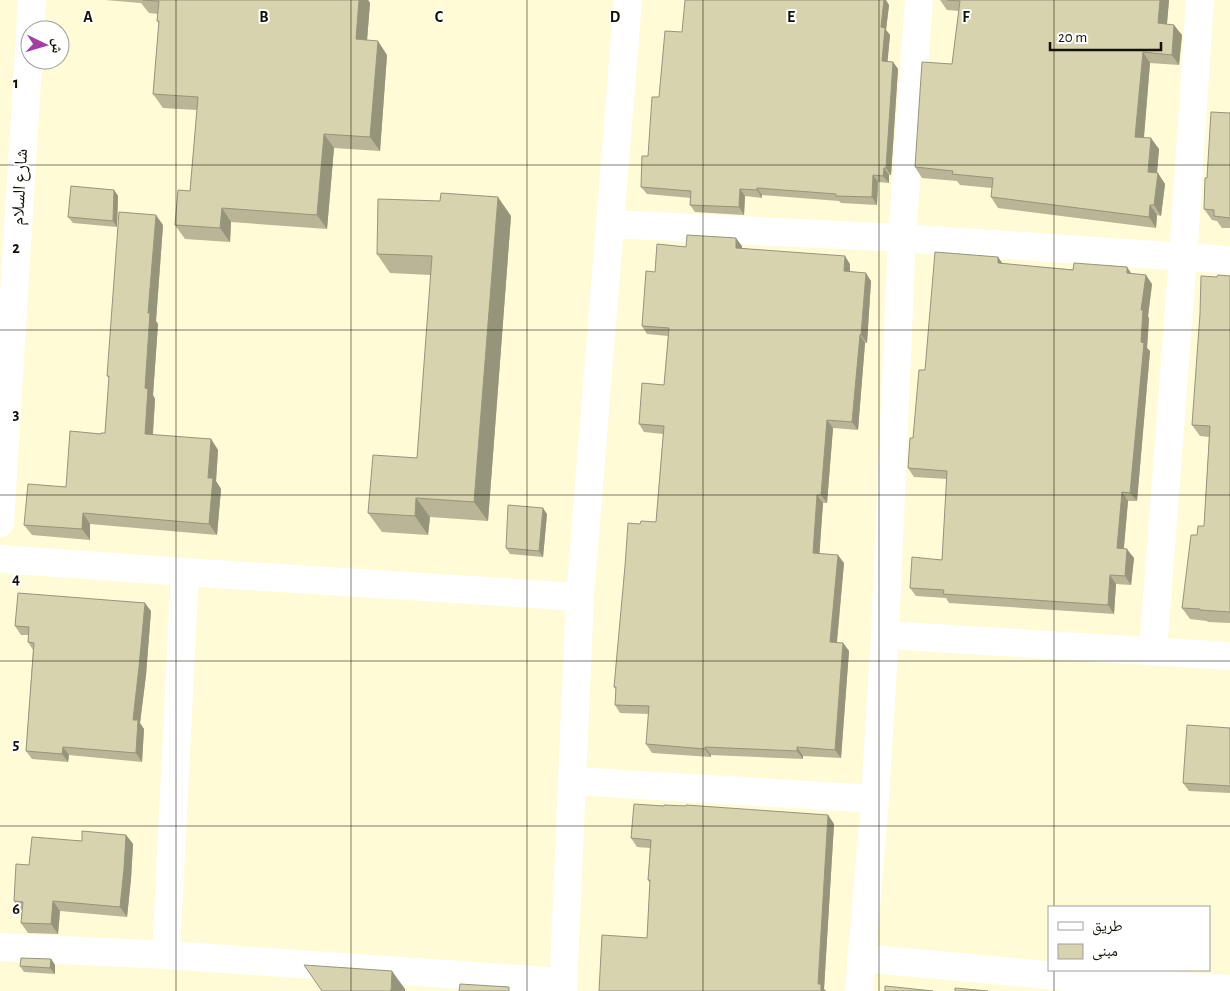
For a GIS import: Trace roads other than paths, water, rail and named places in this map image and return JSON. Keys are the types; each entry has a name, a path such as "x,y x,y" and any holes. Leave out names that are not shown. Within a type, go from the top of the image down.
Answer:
{"street":[{"name":"شارع السلام","path":"0,523 32,0"},
{"path":"0,947 166,955 564,986 580,596 628,0"},
{"path":"859,991 885,635 902,238 919,0"},
{"path":"1153,652 1183,257 1200,0"},
{"path":"611,224 902,238 1230,260"},
{"path":"0,559 580,596"},
{"path":"166,955 185,572"},
{"path":"885,635 1230,656"},
{"path":"573,781 874,799"},
{"path":"861,958 1144,988 1230,989"}]}
